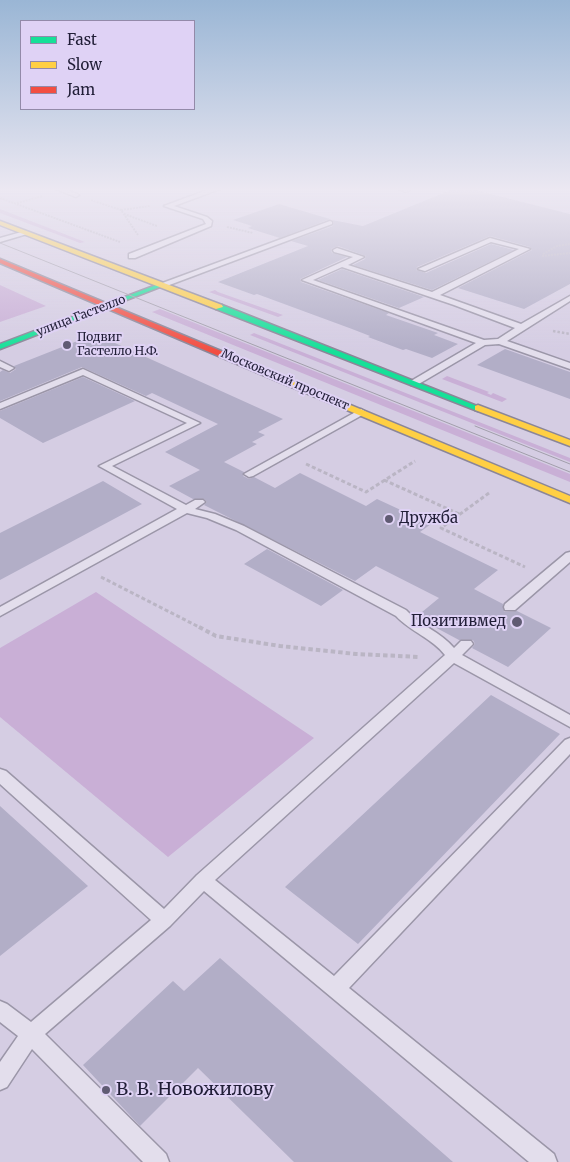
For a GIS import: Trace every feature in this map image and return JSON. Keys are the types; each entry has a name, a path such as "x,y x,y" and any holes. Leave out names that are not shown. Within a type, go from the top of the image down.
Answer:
{"main road":[{"path":"51,243 570,443"},
{"name":"Московский проспект","path":"0,261 570,500"},
{"name":"улица Гастелло","path":"0,346 161,285"}],"lane":[{"path":"132,256 166,243"},
{"path":"161,285 273,243"},
{"path":"422,269 482,243"},
{"path":"433,294 526,249 503,243"},
{"path":"337,250 360,257 306,280 483,343"},
{"path":"342,265 433,294 520,327"},
{"path":"500,341 570,298"},
{"path":"414,382 483,343 500,341 570,366"},
{"path":"0,406 83,372 195,423 104,466 187,510 211,516 240,528 400,613 411,624 441,641 453,656 570,722"},
{"path":"35,381 46,387"},
{"path":"249,474 361,412"},
{"path":"0,612 199,502"},
{"path":"510,607 570,556"},
{"path":"0,1080 31,1034 164,920 203,880 466,644"},
{"path":"335,989 570,744"},
{"path":"0,775 164,920"},
{"path":"203,880 546,1162"},
{"path":"0,1010 31,1034 158,1162"}],"path":[{"path":"284,454 366,492 415,461"},
{"path":"384,480 460,515"},
{"path":"489,493 442,528 546,577"},
{"path":"81,566 216,636 280,646 356,654 430,658 453,656"}],"shaded area":[{"path":"0,285 46,306 0,322"},
{"path":"215,290 283,315 278,317 209,292"},
{"path":"160,309 570,474 570,482 152,312"},
{"path":"254,333 570,458 570,462 250,335"},
{"path":"447,376 489,392 487,393 491,395 493,393 507,399 502,402 442,379"},
{"path":"96,592 314,738 168,857 0,717 0,648"}],"building":[{"path":"299,243 473,243 417,267 416,270 426,273 491,244 514,250 432,290 353,265 365,259 366,256 338,246 331,249 332,253 347,257 300,279 301,282 389,313 386,315 438,333 434,335 458,344 432,358 406,349 403,350 257,294 254,295 218,282 308,246"},
{"path":"516,243 570,243 570,284 524,309 458,288 532,250 530,247"},
{"path":"342,269 424,297 399,308 318,280"},
{"path":"95,334 283,419 258,432 265,435 252,442 257,444 224,462 244,472 243,476 249,479 254,477 275,488 300,473 366,506 377,499 431,524 420,532 498,570 474,589 503,604 504,612 517,611 551,628 508,667 472,648 475,644 473,640 459,640 416,617 439,598 376,566 355,581 204,505 207,502 204,499 193,499 169,486 200,470 165,452 218,424 152,393 146,396 82,367 0,401 0,372 3,370 10,373 16,369 14,366"},
{"path":"505,349 570,372 570,399 477,365"},
{"path":"83,377 135,401 43,443 0,418 0,411"},
{"path":"103,481 142,504 0,580 0,533"},
{"path":"267,549 343,590 321,606 244,564"},
{"path":"491,695 560,734 358,944 285,887"},
{"path":"0,806 88,886 0,956"},
{"path":"220,958 453,1162 294,1162 198,1068 140,1126 83,1065 173,981 184,991"}],"tram line":[{"path":"1,243 570,472"},
{"path":"475,426 570,464"}],"traffic: fast":[{"path":"0,347 161,285"},
{"path":"219,307 478,408"}],"traffic: slow":[{"path":"53,243 219,307"},
{"path":"278,378 570,500"},
{"path":"478,408 570,443"}],"traffic: jam":[{"path":"0,261 278,378"}],"place":[{"name":"Подвиг Гастелло Н.Ф.","path":"67,345"},
{"name":"Дружба","path":"389,519"},
{"name":"Позитивмед","path":"517,622"},
{"name":"В. В. Новожилову","path":"106,1090"}]}
